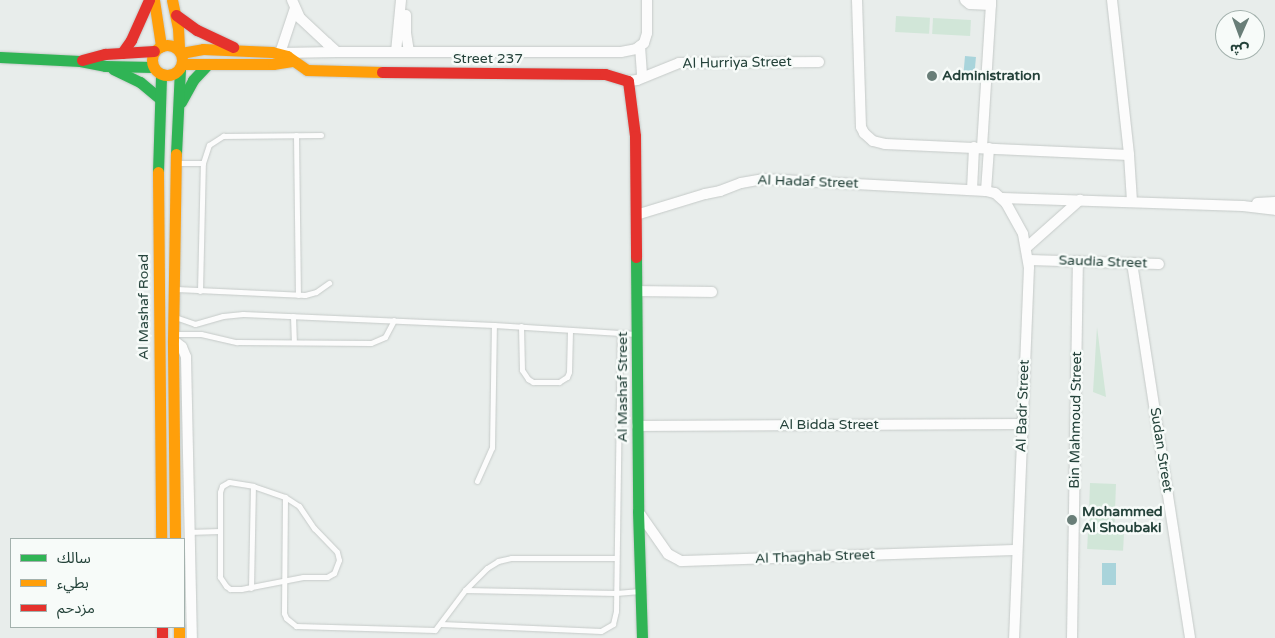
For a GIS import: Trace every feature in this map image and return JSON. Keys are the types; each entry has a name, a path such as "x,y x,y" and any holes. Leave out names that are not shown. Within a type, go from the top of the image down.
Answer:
{"street":[{"path":"122,53 131,40 149,0"},
{"path":"154,0 157,49 152,59 157,70"},
{"path":"172,0 176,14 180,59 176,163 174,337 175,538"},
{"path":"396,52 401,0"},
{"path":"407,0 406,33 409,51"},
{"path":"0,57 80,61 105,66 157,70 171,74 180,59 203,50 280,53 409,51 621,52 636,49 644,43 647,33 647,0"},
{"path":"857,0 861,121 864,133 879,143 1129,155"},
{"path":"965,0 970,4 991,2 982,147 986,192 1002,198 1243,206 1275,210"},
{"path":"1112,0 1129,155 1132,202"},
{"path":"294,4 309,27 337,52"},
{"path":"280,53 294,4"},
{"path":"176,14 208,36 244,51"},
{"path":"80,61 105,54 172,46 180,59 208,64 279,64 292,61"},
{"path":"640,46 642,77"},
{"name":"Street 237","path":"280,53 307,70 317,71 605,74 628,81"},
{"name":"Al Hurriya Street","path":"628,81 679,63 818,62"},
{"path":"178,108 187,89 208,64"},
{"path":"105,66 140,82 159,98"},
{"name":"Al Mashaf Road","path":"157,70 159,98 161,538"},
{"name":"Al Mashaf Street","path":"628,81 635,136 638,511 642,638"},
{"path":"972,190 982,147"},
{"name":"Al Hadaf Street","path":"636,215 720,191 741,183 763,179 986,192"},
{"name":"Al Badr Street","path":"1002,198 1018,222 1027,247 1029,260 1014,638"},
{"path":"1027,247 1080,200"},
{"path":"1243,206 1275,202"},
{"name":"Saudia Street","path":"1029,260 1159,264"},
{"name":"Bin Mahmoud Street","path":"1072,638 1078,261"},
{"name":"Sudan Street","path":"1132,263 1190,638"},
{"path":"636,291 712,292"},
{"path":"174,337 182,347 186,357 188,532 192,638"},
{"name":"Al Bidda Street","path":"637,426 1021,424"},
{"name":"Al Thaghab Street","path":"638,511 668,554 681,561 1017,550"}],"lane":[{"path":"296,135 298,295"},
{"path":"200,291 203,163 209,145 218,138 321,135"},
{"path":"176,163 203,163"},
{"path":"175,289 298,295 316,292 329,283"},
{"path":"175,317 182,322 195,324 232,314 521,326 638,334"},
{"path":"293,316 294,342"},
{"path":"174,337 201,334 237,342 371,343 385,337 394,320"},
{"path":"476,481 492,448 494,325"},
{"path":"521,326 522,370 528,379 539,382 559,382 567,377 569,372 570,330"},
{"path":"441,624 601,631 613,624 616,618 620,333"},
{"path":"229,482 253,486 285,497 299,506 314,528 337,552 339,560 334,573 330,576 284,580 251,588 230,589 222,582 220,492 222,486 229,482"},
{"path":"251,588 253,486"},
{"path":"285,497 284,613 286,618 296,626 435,630 465,590 487,568 505,559 616,558"},
{"path":"188,532 220,532"},
{"path":"465,590 616,593 641,591"}],"green space":[{"path":"896,16 930,18 929,34 895,32"},
{"path":"933,18 971,20 970,36 932,34"},
{"path":"1097,327 1106,397 1093,392"},
{"path":"1090,483 1116,484 1114,529 1088,528"},
{"path":"1088,532 1124,534 1123,551 1087,549"}],"water":[{"path":"965,56 976,57 974,80 963,79"},
{"path":"1102,563 1116,563 1116,585 1102,585"}],"traffic: fast":[{"path":"0,57 80,61 105,66 153,67"},
{"path":"181,102 193,80 208,64"},
{"path":"176,154 180,68"},
{"path":"113,69 140,82 159,98"},
{"path":"158,172 161,74"},
{"path":"636,257 638,511 642,638"}],"traffic: slow":[{"path":"154,0 161,46"},
{"path":"172,0 178,28 179,50"},
{"path":"167,45 178,49 182,60 178,71 167,75 156,71 152,60 156,49 167,45"},
{"path":"181,53 203,49 272,52 287,56 307,70 382,72"},
{"path":"182,64 273,64 292,61"},
{"path":"175,538 173,340 176,154"},
{"path":"158,172 161,538"},
{"path":"179,628 179,638"}],"traffic: jam":[{"path":"122,53 131,40 149,0"},
{"path":"176,15 197,30 233,47"},
{"path":"82,60 105,54 154,51"},
{"path":"382,72 605,74 628,81 635,136 636,257"},
{"path":"162,628 162,638"}],"place":[{"name":"Administration","path":"932,76"},
{"name":"Mohammed Al Shoubaki","path":"1072,520"}]}
